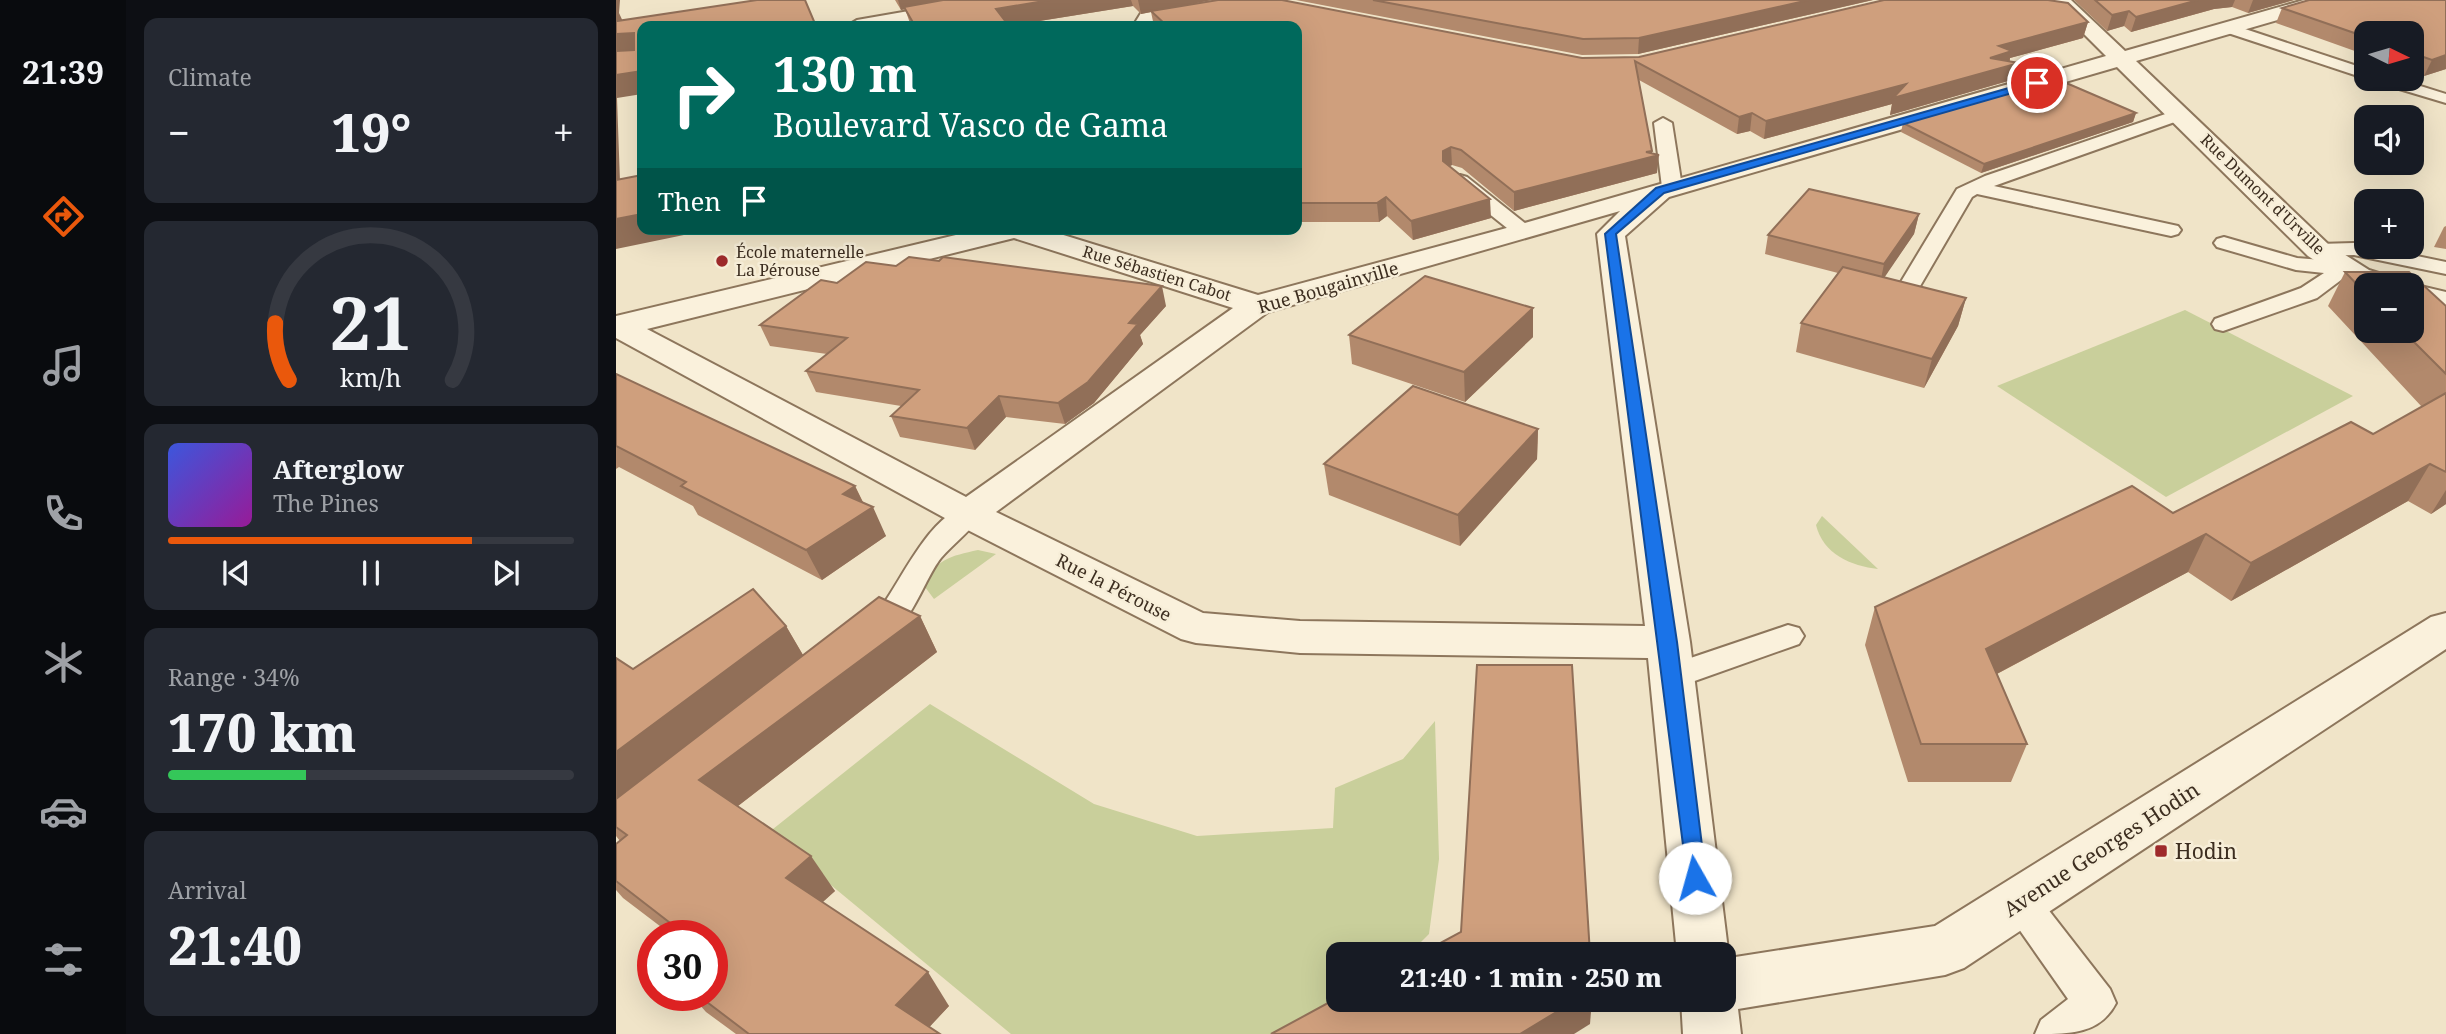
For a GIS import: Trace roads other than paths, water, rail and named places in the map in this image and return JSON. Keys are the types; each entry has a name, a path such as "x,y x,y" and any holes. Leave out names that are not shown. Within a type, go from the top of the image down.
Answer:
{"street":[{"path":"886,21 1006,0"},
{"path":"1146,21 1159,0"},
{"name":"Rue Bougainville","path":"968,514 1257,305 1524,232 2326,0"},
{"name":"Rue Dumont d'Urville","path":"2055,5 2123,59 2318,250 2354,273"},
{"path":"1149,21 1175,14"},
{"path":"1666,189 1611,234 1670,660 1703,942"},
{"path":"617,326 996,235"},
{"name":"Rue Sébastien Cabot","path":"1033,235 1257,305"},
{"path":"2424,296 2446,301"},
{"name":"Rue la Pérouse","path":"617,326 968,514 1196,628 1670,660"},
{"name":"Avenue Georges Hodin","path":"1736,983 1945,950 2446,628"},
{"path":"1710,1012 1712,1034"}],"lane":[{"path":"2227,29 2354,70"},
{"path":"2419,91 2443,99"},
{"path":"1901,300 1964,193 2180,114"},
{"path":"1663,123 1666,189"},
{"path":"1453,174 1524,232"},
{"path":"1974,188 2171,230"},
{"path":"2224,243 2296,264 2346,268"},
{"path":"2318,250 2354,249 2446,268"},
{"path":"2223,324 2309,293 2346,268"},
{"path":"849,650 891,617 929,553 968,514"},
{"path":"1670,660 1788,636"},
{"path":"2018,902 2096,1003 2056,1034"}],"place":[{"name":"École maternelle La Pérouse","path":"722,261"},
{"name":"Hodin","path":"2161,851"}]}
